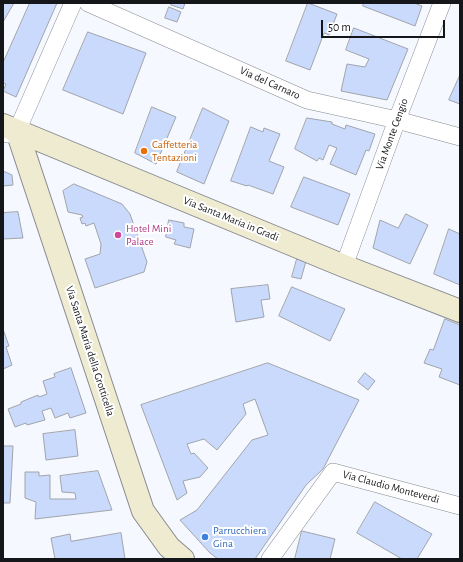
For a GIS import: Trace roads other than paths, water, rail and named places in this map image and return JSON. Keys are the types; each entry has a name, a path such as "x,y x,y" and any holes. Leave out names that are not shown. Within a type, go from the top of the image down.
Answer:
{"main road":[{"name":"Via Santa Maria in Gradi","path":"8,130 344,266 460,311"},
{"name":"Via Santa Maria della Grotticella","path":"8,130 143,511 169,546 183,559"}],"street":[{"path":"8,130 74,3"},
{"name":"Via del Carnaro","path":"88,3 307,100 396,120 460,137"},
{"name":"Via Monte Cengio","path":"344,266 396,120 442,3"},
{"name":"Via Claudio Monteverdi","path":"270,559 333,472 460,506"}],"place":[{"name":"Caffetteria Tentazioni","path":"144,151"},
{"name":"Hotel Mini Palace","path":"118,235"},
{"name":"Parrucchiera Gina","path":"205,537"}]}
